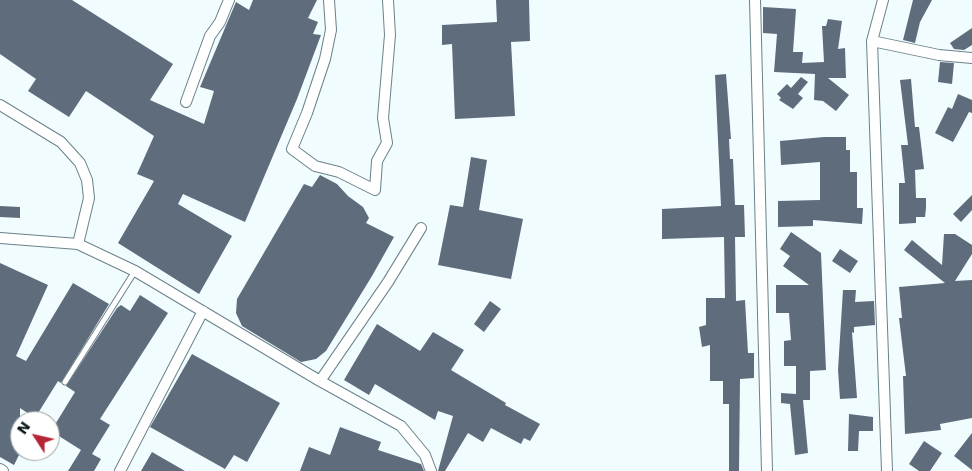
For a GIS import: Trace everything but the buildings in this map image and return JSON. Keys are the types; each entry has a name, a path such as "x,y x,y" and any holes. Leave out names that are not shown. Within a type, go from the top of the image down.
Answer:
{"street":[{"path":"186,102 210,36 220,22 229,0"},
{"path":"329,0 331,30 324,59 307,113 292,149 315,166 339,172 375,190 378,161 387,143 383,118 390,35 388,0"},
{"path":"755,0 767,471"},
{"path":"883,0 872,41 887,471"},
{"path":"872,41 939,55 972,58"},
{"path":"0,105 61,142 80,163 87,180 89,198 78,244"},
{"path":"320,381 388,282 421,228"},
{"path":"0,238 78,244 135,271 320,381 401,426 425,455 431,471"},
{"path":"120,471 203,311"}],"lane":[{"path":"65,382 135,271"}]}
